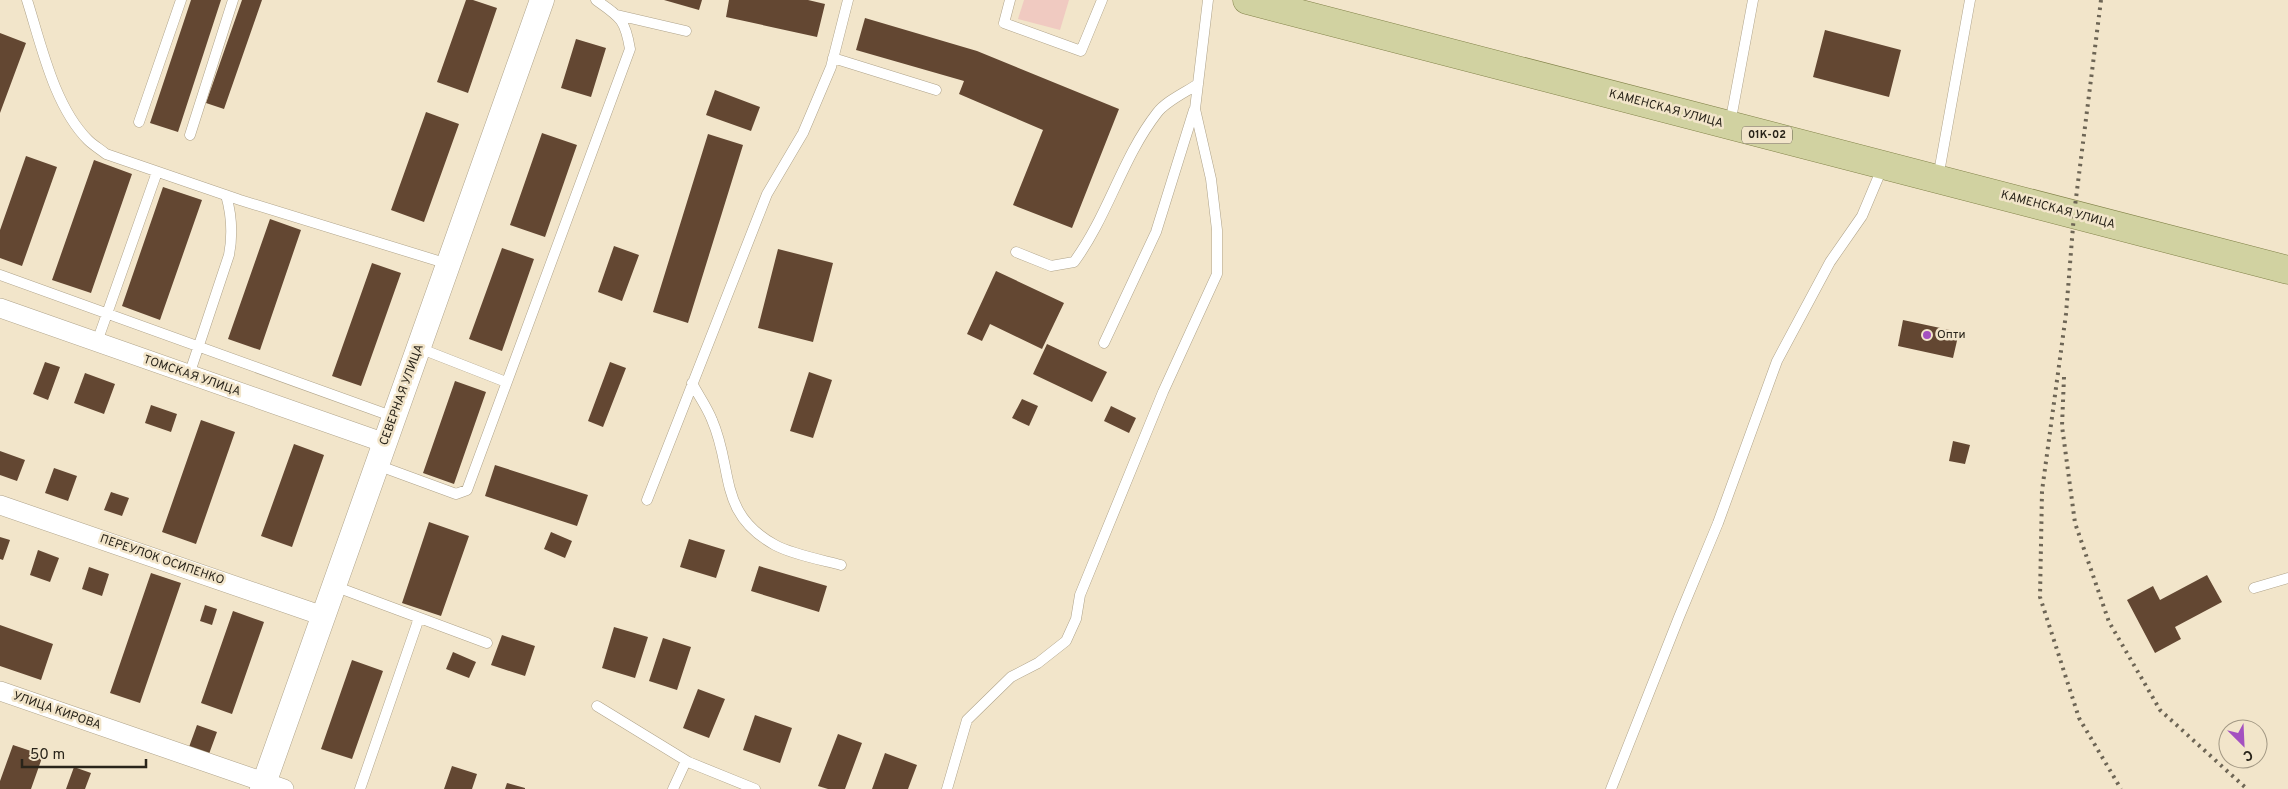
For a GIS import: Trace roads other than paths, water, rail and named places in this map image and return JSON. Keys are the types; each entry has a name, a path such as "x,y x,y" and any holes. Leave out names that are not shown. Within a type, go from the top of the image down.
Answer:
{"main road":[{"name":"КАМЕНСКАЯ УЛИЦА","path":"1247,0 2288,270"}],"street":[{"name":"СЕВЕРНАЯ УЛИЦА","path":"270,787 334,586 542,0"},
{"name":"ТОМСКАЯ УЛИЦА","path":"0,308 189,375 381,454"},
{"name":"ПЕРЕУЛОК ОСИПЕНКО","path":"0,505 324,616"},
{"name":"УЛИЦА КИРОВА","path":"0,691 270,787"}],"lane":[{"path":"27,0 57,90 74,123 88,140 106,154 226,195 448,264"},
{"path":"139,122 181,0"},
{"path":"190,135 233,0"},
{"path":"596,0 617,14 686,31"},
{"path":"647,500 767,194 803,133 833,58 848,0"},
{"path":"1010,0 1004,23 1081,51 1102,0"},
{"path":"1104,343 1156,232 1195,109 1208,0"},
{"path":"1730,125 1753,0"},
{"path":"1937,179 1970,0"},
{"path":"381,454 456,494 467,490 630,49 626,27 617,14"},
{"path":"833,58 936,90"},
{"path":"1016,252 1051,266 1074,262 1085,246 1128,160 1158,112 1198,84"},
{"path":"947,789 967,720 1011,677 1038,663 1066,641 1076,619 1080,595 1163,392 1218,274 1217,230 1212,179 1195,109"},
{"path":"1611,789 1718,523 1777,361 1830,262 1862,216 1883,165"},
{"path":"97,342 157,172"},
{"path":"189,375 231,246 232,215 226,195"},
{"path":"0,275 394,417"},
{"path":"419,348 506,382"},
{"path":"692,383 712,420 725,462 732,500 747,525 776,545 841,565"},
{"path":"2254,588 2288,578"},
{"path":"334,586 487,643"},
{"path":"360,789 418,618"},
{"path":"597,706 690,763"},
{"path":"673,789 686,760 755,789"}],"railway":[{"path":"2101,0 2074,214 2066,314 2042,491 2040,597 2079,718 2121,789"},
{"path":"2064,377 2062,426 2075,523 2109,622 2160,710 2247,789"}],"place":[{"name":"Опти","path":"1927,335"}]}
